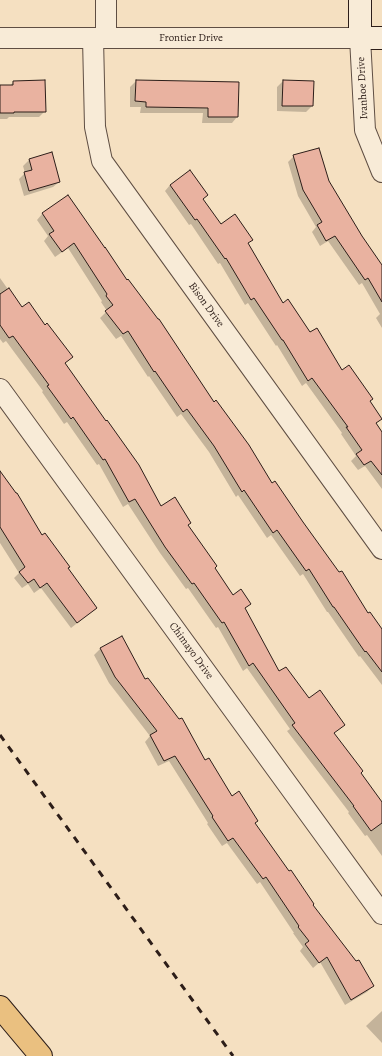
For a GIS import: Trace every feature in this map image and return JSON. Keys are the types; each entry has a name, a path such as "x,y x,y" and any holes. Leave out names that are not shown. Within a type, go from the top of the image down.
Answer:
{"main road":[{"path":"0,1007 41,1056"}],"street":[{"name":"Bison Drive","path":"106,0 100,38 95,127 102,162 382,549"},
{"name":"Ivanhoe Drive","path":"360,0 360,38 365,130 382,172"},
{"name":"Frontier Drive","path":"0,38 382,38"},
{"name":"Chimayo Drive","path":"0,388 382,914"}],"building":[{"path":"45,80 46,112 0,113 0,85 13,85 13,81"},
{"path":"136,80 239,82 238,117 208,117 208,108 146,107 146,102 135,101"},
{"path":"283,80 314,81 313,106 282,106"},
{"path":"319,148 329,181 362,236 382,265 382,302 368,278 365,280 335,236 326,241 317,225 322,222 303,190 293,155"},
{"path":"52,152 60,182 29,191 24,172 32,170 29,159"},
{"path":"190,170 208,195 203,199 221,224 235,214 253,240 248,243 283,303 288,299 310,332 317,328 342,370 349,365 373,399 370,401 382,419 376,423 382,432 382,475 371,461 364,465 356,454 362,450 346,427 348,427 312,378 308,381 283,340 254,298 251,300 226,258 225,259 197,219 195,220 170,185"},
{"path":"68,195 127,280 128,279 159,319 214,402 216,400 249,445 272,483 275,481 339,572 342,571 368,613 370,612 382,629 382,672 366,651 365,652 333,607 309,569 306,571 277,530 273,533 244,490 242,492 214,446 187,409 183,412 155,371 154,372 128,331 123,334 105,311 113,305 74,243 62,252 49,234 54,231 42,213"},
{"path":"9,288 22,307 29,302 45,325 47,323 73,357 65,363 139,465 161,506 175,497 191,523 188,525 217,566 215,568 233,595 241,589 251,604 245,608 279,671 286,667 309,698 320,690 345,725 334,733 363,771 361,773 382,802 382,823 371,831 354,806 292,725 295,723 253,663 249,666 224,622 222,623 194,583 192,584 165,547 135,499 129,502 105,459 103,460 73,417 71,419 47,386 49,385 13,336 9,338 0,325 0,294"},
{"path":"0,471 17,493 42,535 45,533 97,608 77,623 47,583 40,588 34,579 28,583 19,572 25,567 0,527"},
{"path":"122,636 145,679 148,678 179,719 182,718 205,760 209,758 232,796 239,791 258,821 255,823 289,871 291,870 314,904 313,905 356,961 359,960 374,986 351,1000 327,957 319,963 305,944 309,941 298,927 299,926 266,877 263,879 233,838 228,841 175,756 164,761 150,735 157,731 115,677 100,648"}],"railway":[{"path":"0,735 233,1056"}]}
